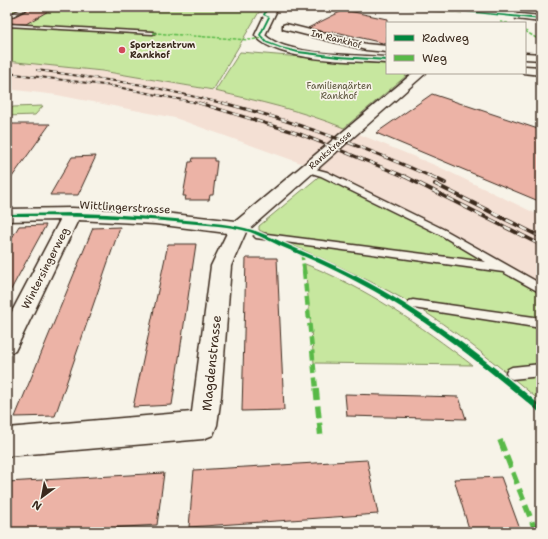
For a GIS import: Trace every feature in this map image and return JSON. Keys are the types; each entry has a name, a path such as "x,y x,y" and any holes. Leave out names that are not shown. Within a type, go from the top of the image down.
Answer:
{"main road":[{"path":"270,7 271,12 260,35 265,42 284,50 309,54 386,60"},
{"path":"284,50 386,55"},
{"path":"526,64 541,65"},
{"path":"526,70 541,71"}],"street":[{"path":"524,22 519,17 541,20"},
{"path":"526,24 541,34"},
{"name":"Im Rankhof","path":"286,27 366,47 386,49"},
{"path":"526,56 541,57"},
{"name":"Rankstrasse","path":"250,232 308,169 419,74"},
{"name":"Wittlingerstrasse","path":"7,215 72,214 155,218 250,232"},
{"name":"Wintersingerweg","path":"7,344 72,214"},
{"name":"Magdenstrasse","path":"7,442 203,425 208,396 221,266 232,240 250,232"}],"lane":[{"path":"7,18 28,7"},
{"path":"7,25 153,33"},
{"path":"308,169 324,174 442,232 541,289"},
{"path":"250,232 508,269"},
{"path":"413,304 541,323"},
{"path":"512,374 541,370"}],"shaded area":[{"path":"7,61 76,68 139,77 215,91 282,107 322,119 437,166 541,216 541,285 470,242 323,171 175,118 57,95 7,89"}],"green space":[{"name":"Sportzentrum Rankhof","path":"7,7 262,7 263,12 259,12 213,90 102,71 7,61"},
{"path":"389,7 465,7 462,13"},
{"name":"Familiengärten Rankhof","path":"240,52 386,64 386,74 406,74 406,76 344,128 297,111 215,91"},
{"path":"43,106 35,115 7,116 7,113 13,107"},
{"path":"322,174 440,233 541,293 541,402 459,336 407,301 352,273 259,230 259,226"},
{"path":"305,264 350,284 392,308 472,365 314,363"}],"building":[{"path":"29,9 50,10 26,24 7,23 7,20"},
{"path":"344,10 387,19 386,44 332,31 329,33 308,28"},
{"path":"432,94 541,130 541,202 376,133"},
{"path":"7,124 50,124 7,184"},
{"path":"96,156 78,195 50,195 72,157"},
{"path":"193,158 214,158 214,161 217,161 213,195 210,195 209,200 185,200 186,196 183,196 189,162 192,162"},
{"path":"46,225 7,297 7,246 19,226"},
{"path":"120,227 55,416 15,417 93,228"},
{"path":"168,244 196,244 172,405 133,407"},
{"path":"246,258 277,258 284,410 242,411"},
{"path":"345,394 459,397 466,419 347,416"},
{"path":"367,460 378,514 189,527 194,470"},
{"path":"164,473 157,525 49,532 7,532 7,482"},
{"path":"501,477 521,532 470,532 454,479"}],"railway":[{"path":"37,70 143,85 226,104"},
{"path":"7,73 112,86 201,104"},
{"path":"223,103 303,126 381,155 432,177"},
{"path":"201,104 300,134 406,177"},
{"path":"430,176 445,183"},
{"path":"406,177 541,245"},
{"path":"435,184 541,237"}],"marked path":[{"path":"526,32 541,41"},
{"path":"153,33 249,40 262,38"},
{"path":"302,253 321,439"},
{"path":"500,440 536,532"}],"cycle path":[{"path":"265,7 266,10 264,15 269,17 260,35 267,42 280,48 318,55 386,60"},
{"path":"420,7 541,19"},
{"path":"7,215 122,216 228,226 251,231 320,261 388,296 451,338 482,361 541,410"}],"place":[{"name":"Sportzentrum Rankhof","path":"122,50"}]}
